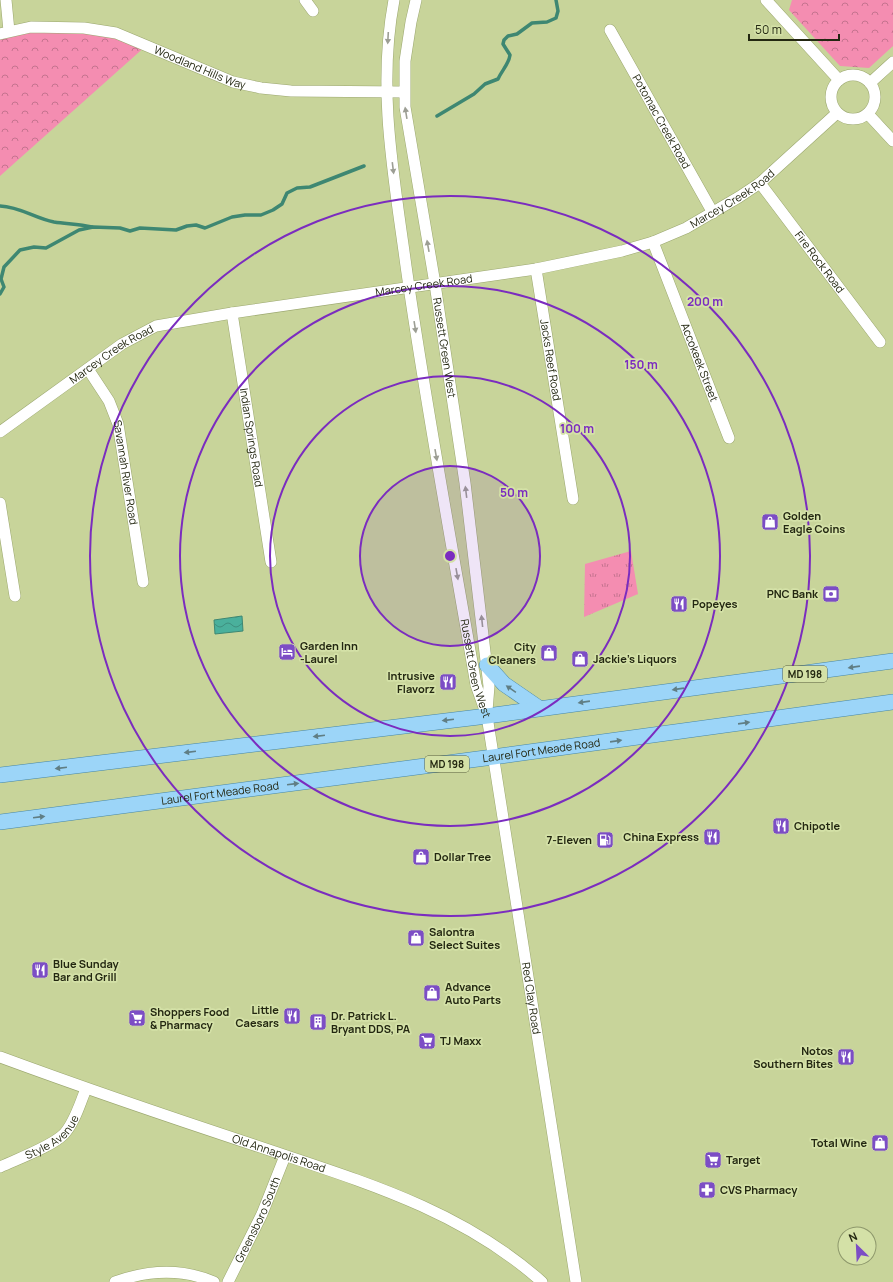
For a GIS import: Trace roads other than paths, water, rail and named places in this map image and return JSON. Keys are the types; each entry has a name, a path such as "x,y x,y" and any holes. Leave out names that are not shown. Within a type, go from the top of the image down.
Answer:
{"main road":[{"name":"MD 198","path":"0,776 486,716 893,662"},
{"path":"487,665 504,684 539,708"},
{"name":"Laurel Fort Meade Road","path":"0,822 493,757 893,702"}],"street":[{"path":"5,33 6,0"},
{"path":"305,0 313,11"},
{"name":"Russett Green West","path":"394,0 388,31 386,92 387,121 393,175 429,416 476,685 486,716"},
{"name":"Russett Green West","path":"416,0 405,61 405,107 435,284 465,483 489,686 486,716"},
{"path":"770,1 839,80"},
{"name":"Woodland Hills Way","path":"5,33 31,27 58,26 116,33 233,82 261,88 291,91 404,92"},
{"name":"Potomac Creek Road","path":"610,30 713,212"},
{"path":"870,83 893,62"},
{"path":"859,75 870,83 875,95 872,108 868,114 856,119 849,119 837,113 831,100 831,92 839,80 845,76 859,75"},
{"name":"Marcey Creek Road","path":"0,432 122,344 156,326 232,313 536,269 622,251 653,242 686,228 760,183 837,113"},
{"path":"868,114 893,141"},
{"name":"Fire Rock Road","path":"760,183 880,342"},
{"name":"Accokeek Street","path":"653,242 729,438"},
{"name":"Jacks Reef Road","path":"536,269 572,499"},
{"name":"Indian Springs Road","path":"232,313 271,562"},
{"name":"Savannah River Road","path":"88,369 109,401 118,424 143,582"},
{"path":"0,503 15,596"},
{"name":"Red Clay Road","path":"486,716 575,1276"},
{"name":"Old Annapolis Road","path":"0,1057 86,1089 407,1198 466,1227 497,1246 542,1282"},
{"name":"Style Avenue","path":"0,1167 51,1143 63,1134 71,1124 86,1089"},
{"name":"Greensboro South","path":"228,1282 262,1214 285,1156"},
{"path":"115,1282 134,1275 154,1272 178,1272 214,1282"},
{"path":"567,1282 575,1276"}],"water":[{"path":"242,616 243,631 215,634 214,620"}],"waterway":[{"path":"437,116 474,94 485,84 498,79 507,64 510,55 503,44 504,40 508,36 517,34 532,23 547,22 556,18 558,11 556,0"},
{"path":"0,294 4,287 1,279 4,267 20,250 34,247 46,248 79,230 93,227 120,228 130,231 140,228 176,230 187,226 196,225 205,228 232,217 261,215 282,204 287,193 297,188 310,187 364,166"},
{"path":"0,206 21,210 54,222 92,227"}],"place":[{"name":"Golden Eagle Coins","path":"770,522"},
{"name":"PNC Bank","path":"831,594"},
{"name":"Popeyes","path":"679,604"},
{"name":"Garden Inn -Laurel","path":"287,652"},
{"name":"City Cleaners","path":"549,653"},
{"name":"Jackie's Liquors","path":"580,659"},
{"name":"Intrusive Flavorz","path":"448,682"},
{"name":"Chipotle","path":"781,826"},
{"name":"China Express","path":"712,837"},
{"name":"7-Eleven","path":"605,840"},
{"name":"Dollar Tree","path":"421,857"},
{"name":"Salontra Select Suites","path":"416,938"},
{"name":"Blue Sunday Bar and Grill","path":"40,970"},
{"name":"Advance Auto Parts","path":"432,993"},
{"name":"Little Caesars","path":"292,1016"},
{"name":"Shoppers Food & Pharmacy","path":"137,1018"},
{"name":"Dr. Patrick L. Bryant DDS, PA","path":"318,1022"},
{"name":"TJ Maxx","path":"427,1041"},
{"name":"Notos Southern Bites","path":"846,1057"},
{"name":"Total Wine","path":"880,1143"},
{"name":"Target","path":"713,1160"},
{"name":"CVS Pharmacy","path":"707,1190"}]}
